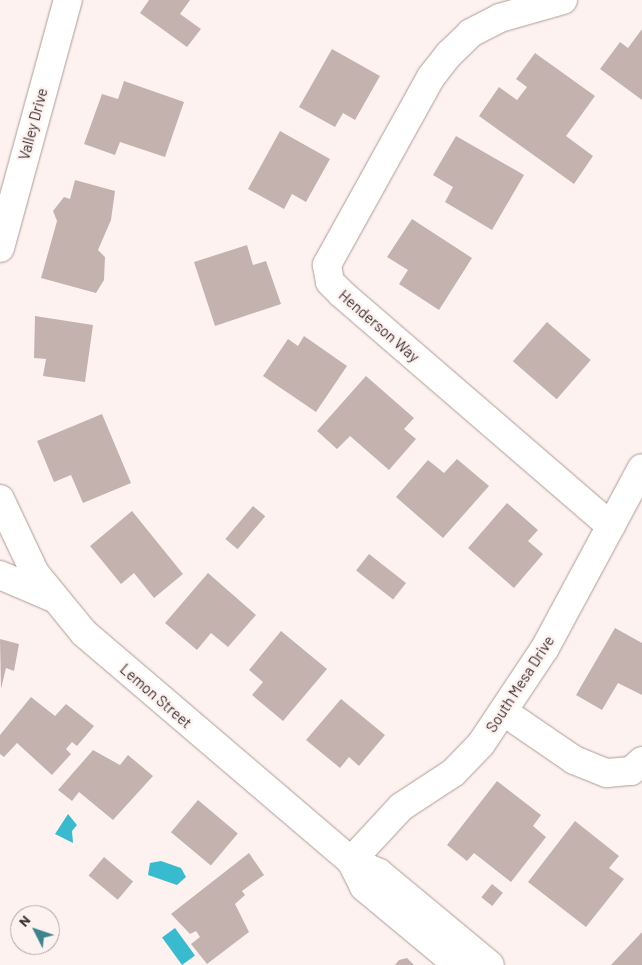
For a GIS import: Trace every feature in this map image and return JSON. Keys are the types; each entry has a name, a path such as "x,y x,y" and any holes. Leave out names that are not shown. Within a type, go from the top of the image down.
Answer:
{"street":[{"name":"Henderson Way","path":"563,0 500,18 471,33 449,54 431,77 327,265 330,282 342,294 611,526"},
{"name":"Valley Drive","path":"0,248 63,2"},
{"name":"South Mesa Drive","path":"351,861 401,807 467,760 504,712 611,526 642,468"},
{"name":"Lemon Street","path":"0,499 23,553 53,597 84,633 148,690 351,861 380,873 490,965"},
{"path":"0,575 53,597"},
{"path":"504,712 574,760 606,773 631,772 642,761"},
{"name":"Lemon Street","path":"351,861 364,887 458,965"}],"water":[{"path":"68,814 77,825 72,831 73,843 55,834"},
{"path":"161,861 181,868 186,877 177,885 148,875 150,863"},
{"path":"175,928 195,956 182,965 162,937"}],"building":[{"path":"149,0 190,0 180,14 201,29 187,47 140,13"},
{"path":"642,29 642,100 600,69 620,42 628,48"},
{"path":"332,49 380,76 355,120 343,113 335,127 299,107"},
{"path":"535,53 595,96 566,136 593,156 574,184 479,116 499,87 517,100 527,87 516,79"},
{"path":"124,81 184,102 165,157 120,142 115,155 84,144 102,94 118,99"},
{"path":"280,131 330,159 306,202 292,194 284,209 248,189"},
{"path":"456,136 524,175 492,230 445,202 453,187 433,175"},
{"path":"75,180 115,191 111,220 98,250 105,257 104,280 96,293 41,278 57,221 53,211 64,197 70,199"},
{"path":"412,219 472,258 439,310 399,284 408,270 387,257"},
{"path":"247,245 253,265 266,261 281,304 215,326 194,262"},
{"path":"35,316 93,325 85,382 43,376 46,359 34,358"},
{"path":"547,322 591,360 557,399 513,361"},
{"path":"304,336 347,366 316,412 263,376 288,339 298,346"},
{"path":"366,376 414,418 404,429 416,439 389,470 350,436 337,449 317,431"},
{"path":"102,414 131,483 83,503 71,475 54,482 37,441"},
{"path":"457,459 489,486 443,538 396,497 428,460 444,473"},
{"path":"507,503 538,530 528,541 543,554 514,588 468,548"},
{"path":"253,506 265,516 238,549 225,539"},
{"path":"132,511 183,574 154,598 134,573 121,584 90,546"},
{"path":"369,554 406,583 393,599 356,571"},
{"path":"208,573 256,615 228,647 211,633 197,650 165,623"},
{"path":"615,628 642,643 642,695 618,683 602,710 576,695"},
{"path":"281,631 327,669 283,721 252,695 263,682 249,670"},
{"path":"0,639 19,644 14,671 6,668 1,689"},
{"path":"31,697 55,716 66,704 94,726 77,746 72,742 66,749 71,754 52,775 17,743 4,757 0,754 0,735"},
{"path":"341,699 385,735 359,766 349,757 340,768 306,740"},
{"path":"93,750 120,765 128,755 153,776 113,820 79,792 72,801 58,790"},
{"path":"497,781 541,815 533,826 546,837 511,882 474,853 467,861 447,845"},
{"path":"198,800 238,833 211,866 171,832"},
{"path":"575,821 619,856 609,868 624,879 586,927 528,882"},
{"path":"249,853 264,875 242,891 245,895 235,904 249,932 207,964 191,944 200,937 196,931 190,934 171,914"},
{"path":"104,857 133,881 118,900 89,875"},
{"path":"492,884 503,893 492,906 481,897"},
{"path":"642,932 642,965 611,965"},
{"path":"407,958 414,965 395,965 399,960"}]}
